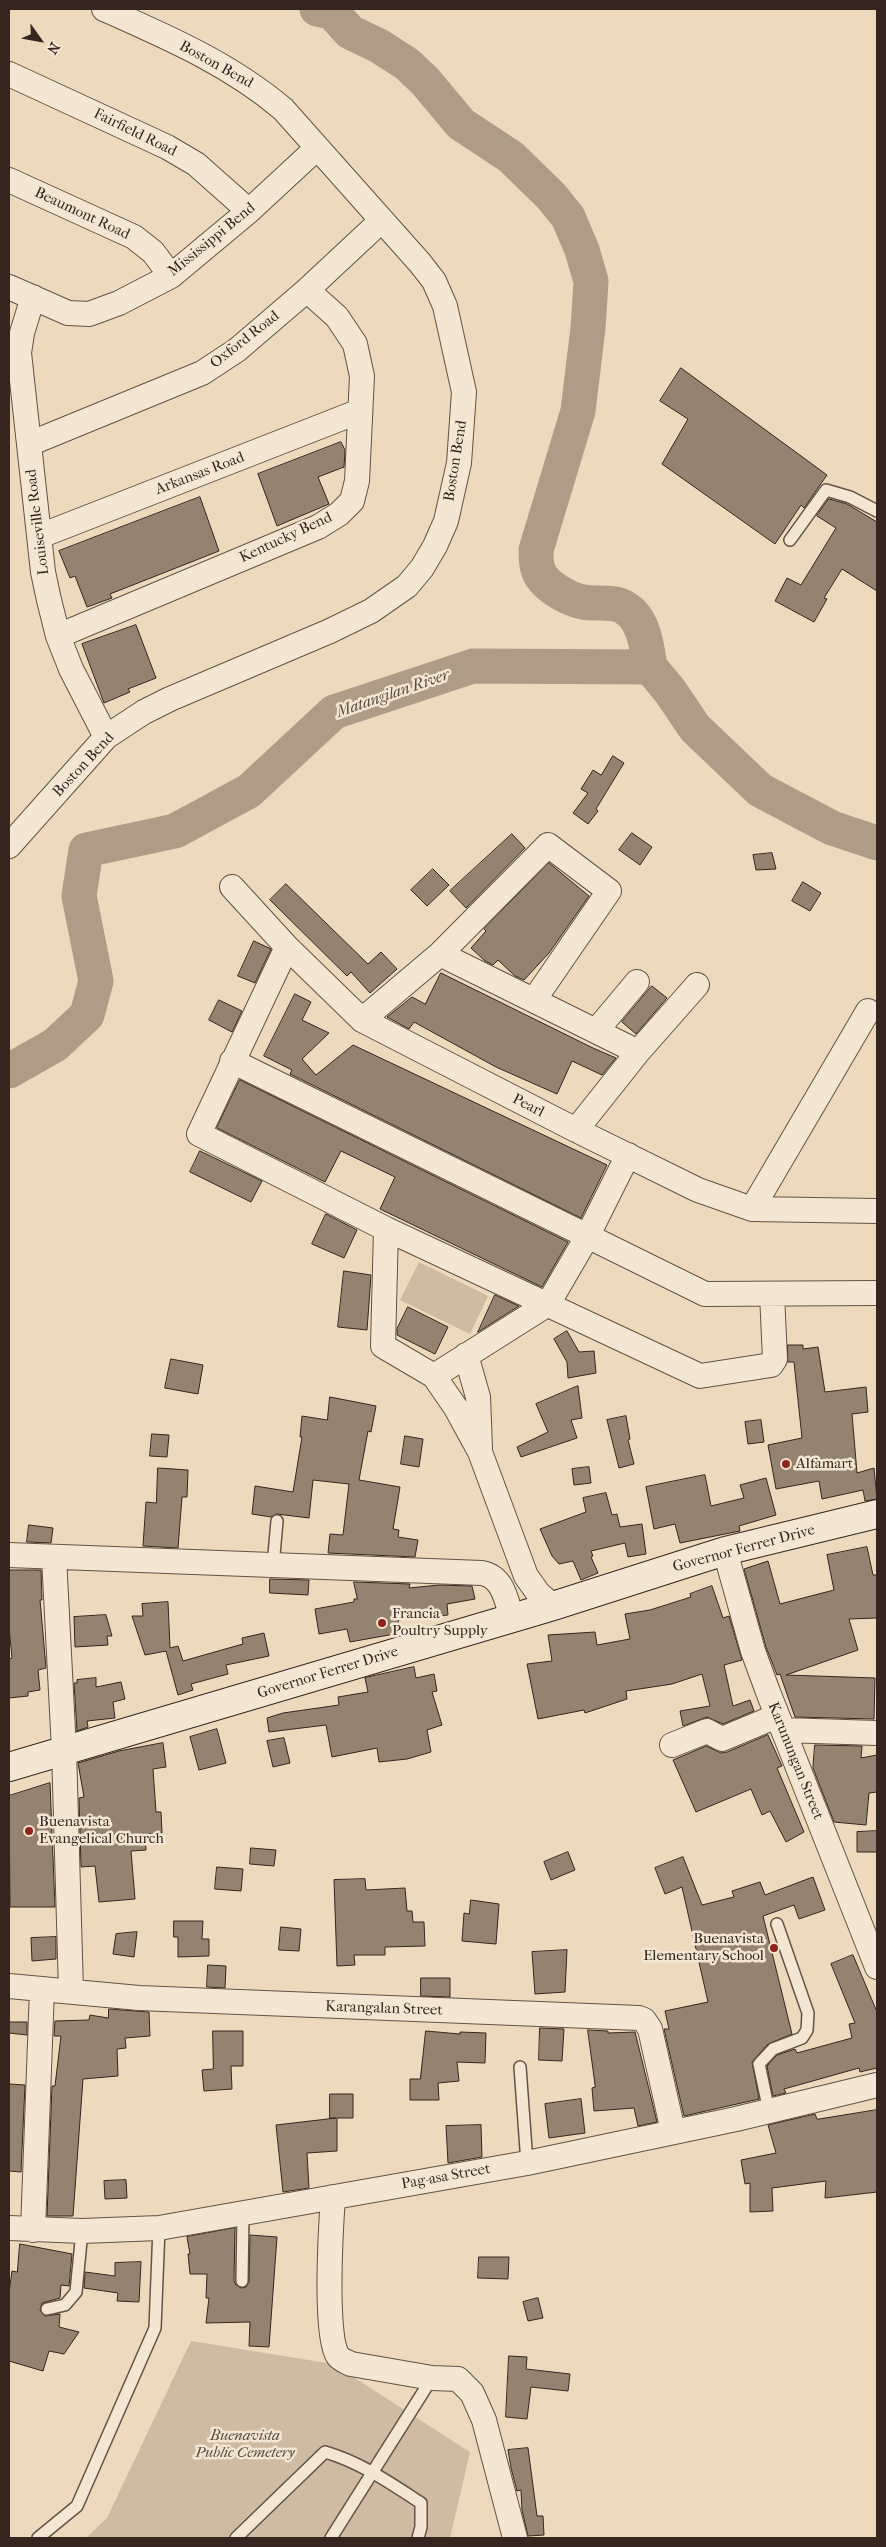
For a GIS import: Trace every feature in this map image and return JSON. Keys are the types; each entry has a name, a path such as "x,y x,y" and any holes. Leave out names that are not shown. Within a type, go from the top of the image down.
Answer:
{"main road":[{"name":"Governor Ferrer Drive","path":"9,1766 553,1606 725,1551 877,1514"}],"street":[{"name":"Boston Bend","path":"11,836 106,737 144,712 170,699 330,632 371,611 407,586 422,568 435,546 446,521 459,463 464,392 445,306 434,281 283,109 234,72 172,40 104,9"},
{"name":"Fairfield Road","path":"9,74 167,147 196,164 249,211"},
{"name":"Mississippi Bend","path":"9,287 68,313 88,314 119,303 171,276 249,211 317,148"},
{"name":"Beaumont Road","path":"9,180 134,237 153,252 171,276"},
{"name":"Oxford Road","path":"29,444 202,373 237,350 307,290 381,221"},
{"name":"Kentucky Bend","path":"58,636 318,527 339,514 352,500 357,481 362,376 354,344 337,317 307,290"},
{"name":"Louiseville Road","path":"33,298 18,353 44,572 58,636 71,669 106,737"},
{"name":"Arkansas Road","path":"40,536 360,411"},
{"path":"362,1020 440,954 548,845 609,891 534,1000"},
{"name":"Pearl","path":"232,888 287,947 362,1020 576,1130 698,1190 752,1209 877,1211"},
{"path":"287,947 199,1134 386,1228 700,1376 771,1365 775,1359 772,1294"},
{"path":"440,954 638,1052"},
{"path":"596,1031 637,982"},
{"path":"576,1130 638,1052 697,985"},
{"path":"752,1209 868,1011"},
{"path":"232,1062 705,1294 877,1293 877,1306"},
{"path":"434,1376 548,1304 587,1237 628,1155"},
{"path":"386,1228 383,1346 434,1376 456,1408 480,1452 526,1576 538,1593 553,1606"},
{"path":"466,1355 478,1397 480,1452"},
{"name":"Karunungan Street","path":"725,1551 753,1651 877,1968"},
{"path":"9,1555 482,1573 493,1575 500,1584 512,1618"},
{"path":"54,1557 64,1750 71,1991"},
{"path":"672,1745 707,1731 722,1738 780,1723 877,1733"},
{"name":"Karangalan Street","path":"9,1986 149,1998 639,2018 644,2020 650,2029 673,2131"},
{"path":"33,2230 42,1989"},
{"name":"Pag-asa Street","path":"9,2228 82,2231 159,2228 527,2163 769,2111 877,2085"},
{"path":"333,2197 329,2292 334,2349 339,2358 351,2364 432,2378 458,2379 472,2393 484,2420 514,2538"}],"lane":[{"path":"790,540 826,490 850,496 877,511"},
{"path":"273,1566 278,1521"},
{"path":"769,2111 759,2064 773,2049 802,2038 807,2030 808,2013 777,1924"},
{"path":"520,2067 527,2163"},
{"path":"242,2281 243,2213"},
{"path":"38,2538 77,2506 155,2328 159,2228"},
{"path":"47,2309 65,2306 76,2292 82,2231"},
{"path":"331,2538 432,2378"},
{"path":"236,2538 325,2452 339,2456 372,2472 421,2503 418,2538"}],"green space":[{"path":"419,1262 488,1296 470,1334 400,1300"},
{"name":"Buenavista Public Cemetery","path":"191,2341 333,2364 470,2452 450,2538 86,2538 107,2518"}],"building":[{"path":"681,368 827,475 804,508 801,505 775,544 662,464 688,419 660,401"},
{"path":"341,442 345,450 344,467 318,477 329,504 277,526 258,474"},
{"path":"200,497 219,551 110,594 112,598 87,607 75,576 70,578 59,551"},
{"path":"829,499 847,504 877,522 877,591 842,569 824,598 827,599 814,622 775,601 787,578 801,585 836,528 817,516"},
{"path":"136,625 156,678 128,689 130,692 104,703 82,644"},
{"path":"613,756 624,763 596,809 598,811 588,824 573,813 588,793 581,789 593,770 601,775"},
{"path":"632,833 652,847 640,865 619,850"},
{"path":"512,834 525,848 466,908 450,891"},
{"path":"772,853 776,869 756,870 753,855"},
{"path":"549,863 589,896 549,953 524,980 515,976 498,960 493,965 485,961 471,948 486,931 484,929"},
{"path":"433,869 449,885 427,906 411,890"},
{"path":"803,882 821,893 810,911 792,901"},
{"path":"286,884 368,964 381,952 397,969 370,993 351,972 347,976 270,900"},
{"path":"254,941 271,949 255,983 238,976"},
{"path":"441,973 616,1058 602,1075 572,1061 557,1094 496,1067 414,1022 409,1029 387,1017 412,997 425,1004"},
{"path":"652,986 667,998 636,1034 622,1022"},
{"path":"295,994 311,1002 302,1020 329,1033 302,1059 316,1075 353,1045 607,1165 581,1218 290,1074 292,1070 264,1056"},
{"path":"219,1000 242,1011 232,1032 209,1020"},
{"path":"240,1080 568,1242 542,1287 380,1209 395,1177 341,1151 325,1182 217,1128"},
{"path":"200,1151 262,1181 251,1202 190,1172"},
{"path":"326,1214 357,1230 344,1258 312,1244"},
{"path":"344,1271 371,1275 367,1330 338,1327"},
{"path":"495,1295 519,1306 478,1332"},
{"path":"408,1307 448,1327 435,1354 397,1335 397,1329"},
{"path":"567,1331 579,1352 594,1351 596,1373 568,1378 567,1362 554,1339"},
{"path":"788,1345 803,1345 803,1349 818,1347 825,1392 866,1387 868,1412 852,1414 857,1473 874,1468 877,1499 865,1501 863,1490 822,1499 819,1481 776,1489 768,1445 802,1438 794,1362 788,1362"},
{"path":"171,1359 203,1365 198,1394 165,1388"},
{"path":"578,1386 582,1418 571,1420 577,1438 521,1457 517,1447 548,1432 536,1404"},
{"path":"330,1397 376,1406 371,1432 368,1431 359,1480 400,1487 393,1529 399,1530 398,1537 418,1540 415,1557 328,1553 330,1534 343,1535 349,1484 313,1480 309,1518 277,1514 271,1517 252,1514 255,1486 293,1492 302,1437 300,1437 302,1416 327,1420"},
{"path":"626,1416 630,1439 628,1440 634,1464 619,1468 607,1420"},
{"path":"761,1420 764,1442 748,1444 745,1422"},
{"path":"152,1434 169,1435 167,1457 150,1456"},
{"path":"405,1436 423,1439 419,1467 401,1464"},
{"path":"589,1467 591,1483 574,1485 572,1469"},
{"path":"158,1468 188,1470 187,1497 182,1497 178,1548 143,1546 146,1502 156,1503"},
{"path":"705,1475 711,1506 744,1498 740,1485 766,1478 776,1515 739,1526 740,1531 680,1543 675,1524 654,1529 646,1487"},
{"path":"606,1493 612,1515 617,1514 620,1527 642,1524 646,1554 628,1557 625,1543 591,1551 593,1556 591,1557 598,1573 581,1580 573,1561 559,1564 552,1556 540,1529 586,1512 583,1498"},
{"path":"29,1525 53,1528 51,1543 27,1542"},
{"path":"867,1547 873,1575 877,1575 877,1618 849,1619 858,1650 786,1675 875,1678 874,1719 795,1717 780,1674 777,1675 766,1647 744,1569 768,1561 780,1604 834,1590 827,1555"},
{"path":"9,1570 41,1570 42,1600 40,1600 46,1668 38,1670 40,1690 28,1692 28,1696 9,1698 9,1659 12,1658 9,1627"},
{"path":"270,1579 309,1580 308,1595 270,1593"},
{"path":"354,1582 410,1584 409,1588 439,1585 472,1586 475,1599 447,1604 448,1615 398,1620 400,1633 350,1642 347,1629 319,1634 315,1609 354,1602 354,1599 357,1599"},
{"path":"712,1586 723,1618 729,1616 742,1660 724,1665 733,1706 750,1700 754,1711 723,1724 707,1717 683,1726 680,1711 710,1706 702,1674 672,1684 626,1691 627,1699 585,1713 584,1710 538,1719 527,1664 552,1661 548,1635 595,1632 597,1645 630,1639 625,1614 650,1610 691,1597 690,1594"},
{"path":"168,1602 170,1648 178,1646 183,1661 243,1644 242,1638 264,1633 269,1656 226,1665 228,1674 191,1684 193,1690 178,1695 166,1651 145,1655 132,1616 143,1616 142,1604"},
{"path":"106,1615 112,1636 107,1636 108,1645 75,1647 74,1617"},
{"path":"414,1667 416,1678 434,1674 437,1691 432,1692 442,1725 427,1730 431,1752 407,1759 379,1762 377,1748 332,1757 326,1725 269,1732 267,1718 283,1713 339,1705 338,1697 368,1692 365,1678"},
{"path":"96,1678 96,1687 121,1682 125,1699 113,1702 115,1718 87,1721 88,1727 77,1731 74,1683 77,1683 77,1680"},
{"path":"217,1729 226,1763 199,1770 190,1737"},
{"path":"768,1735 782,1766 777,1768 804,1832 786,1842 770,1811 762,1815 751,1789 696,1812 673,1760 706,1746 721,1753 727,1752"},
{"path":"284,1738 290,1763 273,1767 267,1741"},
{"path":"163,1743 166,1767 153,1769 156,1812 161,1812 162,1833 145,1834 146,1850 131,1851 135,1899 99,1902 95,1866 81,1867 79,1798 84,1797 78,1763 119,1751"},
{"path":"815,1745 862,1746 861,1758 877,1755 877,1792 869,1793 866,1825 834,1822 813,1768"},
{"path":"50,1783 55,1907 10,1907 9,1796"},
{"path":"877,1831 877,1852 857,1852 857,1832"},
{"path":"251,1848 276,1850 274,1866 250,1864"},
{"path":"568,1852 575,1870 551,1880 544,1862"},
{"path":"683,1857 702,1905 734,1897 732,1891 760,1882 765,1895 813,1877 825,1910 799,1919 794,1905 763,1916 792,2034 768,2044 752,2062 759,2099 684,2116 664,2029 669,2029 665,2011 708,2002 682,1887 665,1894 655,1868"},
{"path":"217,1867 243,1869 241,1891 215,1889"},
{"path":"365,1879 366,1890 405,1888 407,1911 412,1911 413,1922 424,1922 425,1946 385,1947 385,1955 354,1955 355,1965 337,1966 334,1880"},
{"path":"471,1900 499,1904 496,1944 462,1941 464,1913 469,1914"},
{"path":"174,1921 203,1921 202,1939 209,1939 209,1956 178,1957 178,1937 174,1937"},
{"path":"281,1927 301,1929 299,1951 279,1950"},
{"path":"137,1932 134,1957 113,1954 116,1934"},
{"path":"56,1937 56,1959 32,1961 31,1938"},
{"path":"567,1950 565,1992 535,1994 532,1952"},
{"path":"853,1955 877,2012 877,2068 860,2072 859,2068 784,2089 786,2093 773,2096 767,2066 777,2055 795,2049 797,2053 852,2038 849,2024 855,2023 831,1964"},
{"path":"208,1965 226,1966 225,1988 207,1987"},
{"path":"421,1978 450,1978 450,1997 421,1996"},
{"path":"109,2009 149,2012 150,2036 125,2038 126,2048 117,2049 118,2076 83,2079 73,2216 47,2216 52,2086 55,2086 61,2036 54,2036 55,2021 89,2020 90,2015 108,2018"},
{"path":"9,2022 27,2022 27,2035 9,2033"},
{"path":"540,2028 564,2029 562,2061 539,2060"},
{"path":"588,2030 608,2031 608,2033 635,2032 657,2122 638,2126 634,2108 594,2111 592,2088 595,2087"},
{"path":"213,2031 243,2031 243,2066 231,2066 232,2089 204,2091 202,2070 213,2069"},
{"path":"426,2031 460,2034 460,2032 486,2033 485,2063 457,2062 459,2081 438,2083 439,2100 410,2100 410,2079 420,2079"},
{"path":"9,2084 25,2085 21,2172 9,2171"},
{"path":"330,2094 353,2094 353,2118 337,2118 337,2151 307,2153 309,2188 283,2192 276,2125 336,2118 330,2118"},
{"path":"581,2099 585,2133 549,2138 545,2104"},
{"path":"877,2110 877,2192 825,2198 826,2181 772,2188 773,2211 750,2212 750,2183 745,2184 741,2160 776,2153 768,2125 815,2114 817,2119"},
{"path":"481,2125 482,2157 448,2163 446,2126"},
{"path":"126,2180 127,2198 105,2199 104,2181"},
{"path":"235,2228 234,2281 241,2288 246,2287 249,2282 250,2235 277,2237 269,2347 249,2346 250,2322 206,2323 209,2298 206,2298 207,2274 190,2274 188,2254 190,2254 187,2237"},
{"path":"20,2244 72,2254 69,2286 61,2285 60,2298 42,2303 40,2310 45,2316 60,2314 59,2327 79,2332 64,2354 49,2351 43,2371 9,2361 9,2292 12,2271 17,2272"},
{"path":"479,2257 509,2257 508,2279 478,2278"},
{"path":"141,2262 139,2302 117,2301 118,2293 84,2288 85,2272 115,2276 115,2263"},
{"path":"538,2298 543,2318 528,2321 523,2302"},
{"path":"509,2356 527,2357 526,2369 570,2374 568,2391 531,2387 527,2419 506,2417"},
{"path":"528,2448 537,2516 543,2516 544,2535 528,2536 522,2510 521,2490 517,2491 511,2468 508,2450"}],"waterway":[{"path":"317,9 332,12 350,32 379,46 407,64 425,81 461,124 511,157 551,196 568,217 582,250 591,281 588,328 578,411 536,550 537,565 540,575 550,586 570,598 588,603 615,604 631,613 644,634 650,667"},
{"name":"Matangilan River","path":"9,1071 55,1045 87,1015 96,981 79,896 86,850 175,831 249,791 334,712 473,666 650,667 670,691 695,728 760,790 832,828 877,843"}],"place":[{"name":"Alfamart","path":"786,1464"},
{"name":"Francia Poultry Supply","path":"382,1623"},
{"name":"Buenavista Evangelical Church","path":"29,1831"},
{"name":"Buenavista Elementary School","path":"774,1948"}]}
